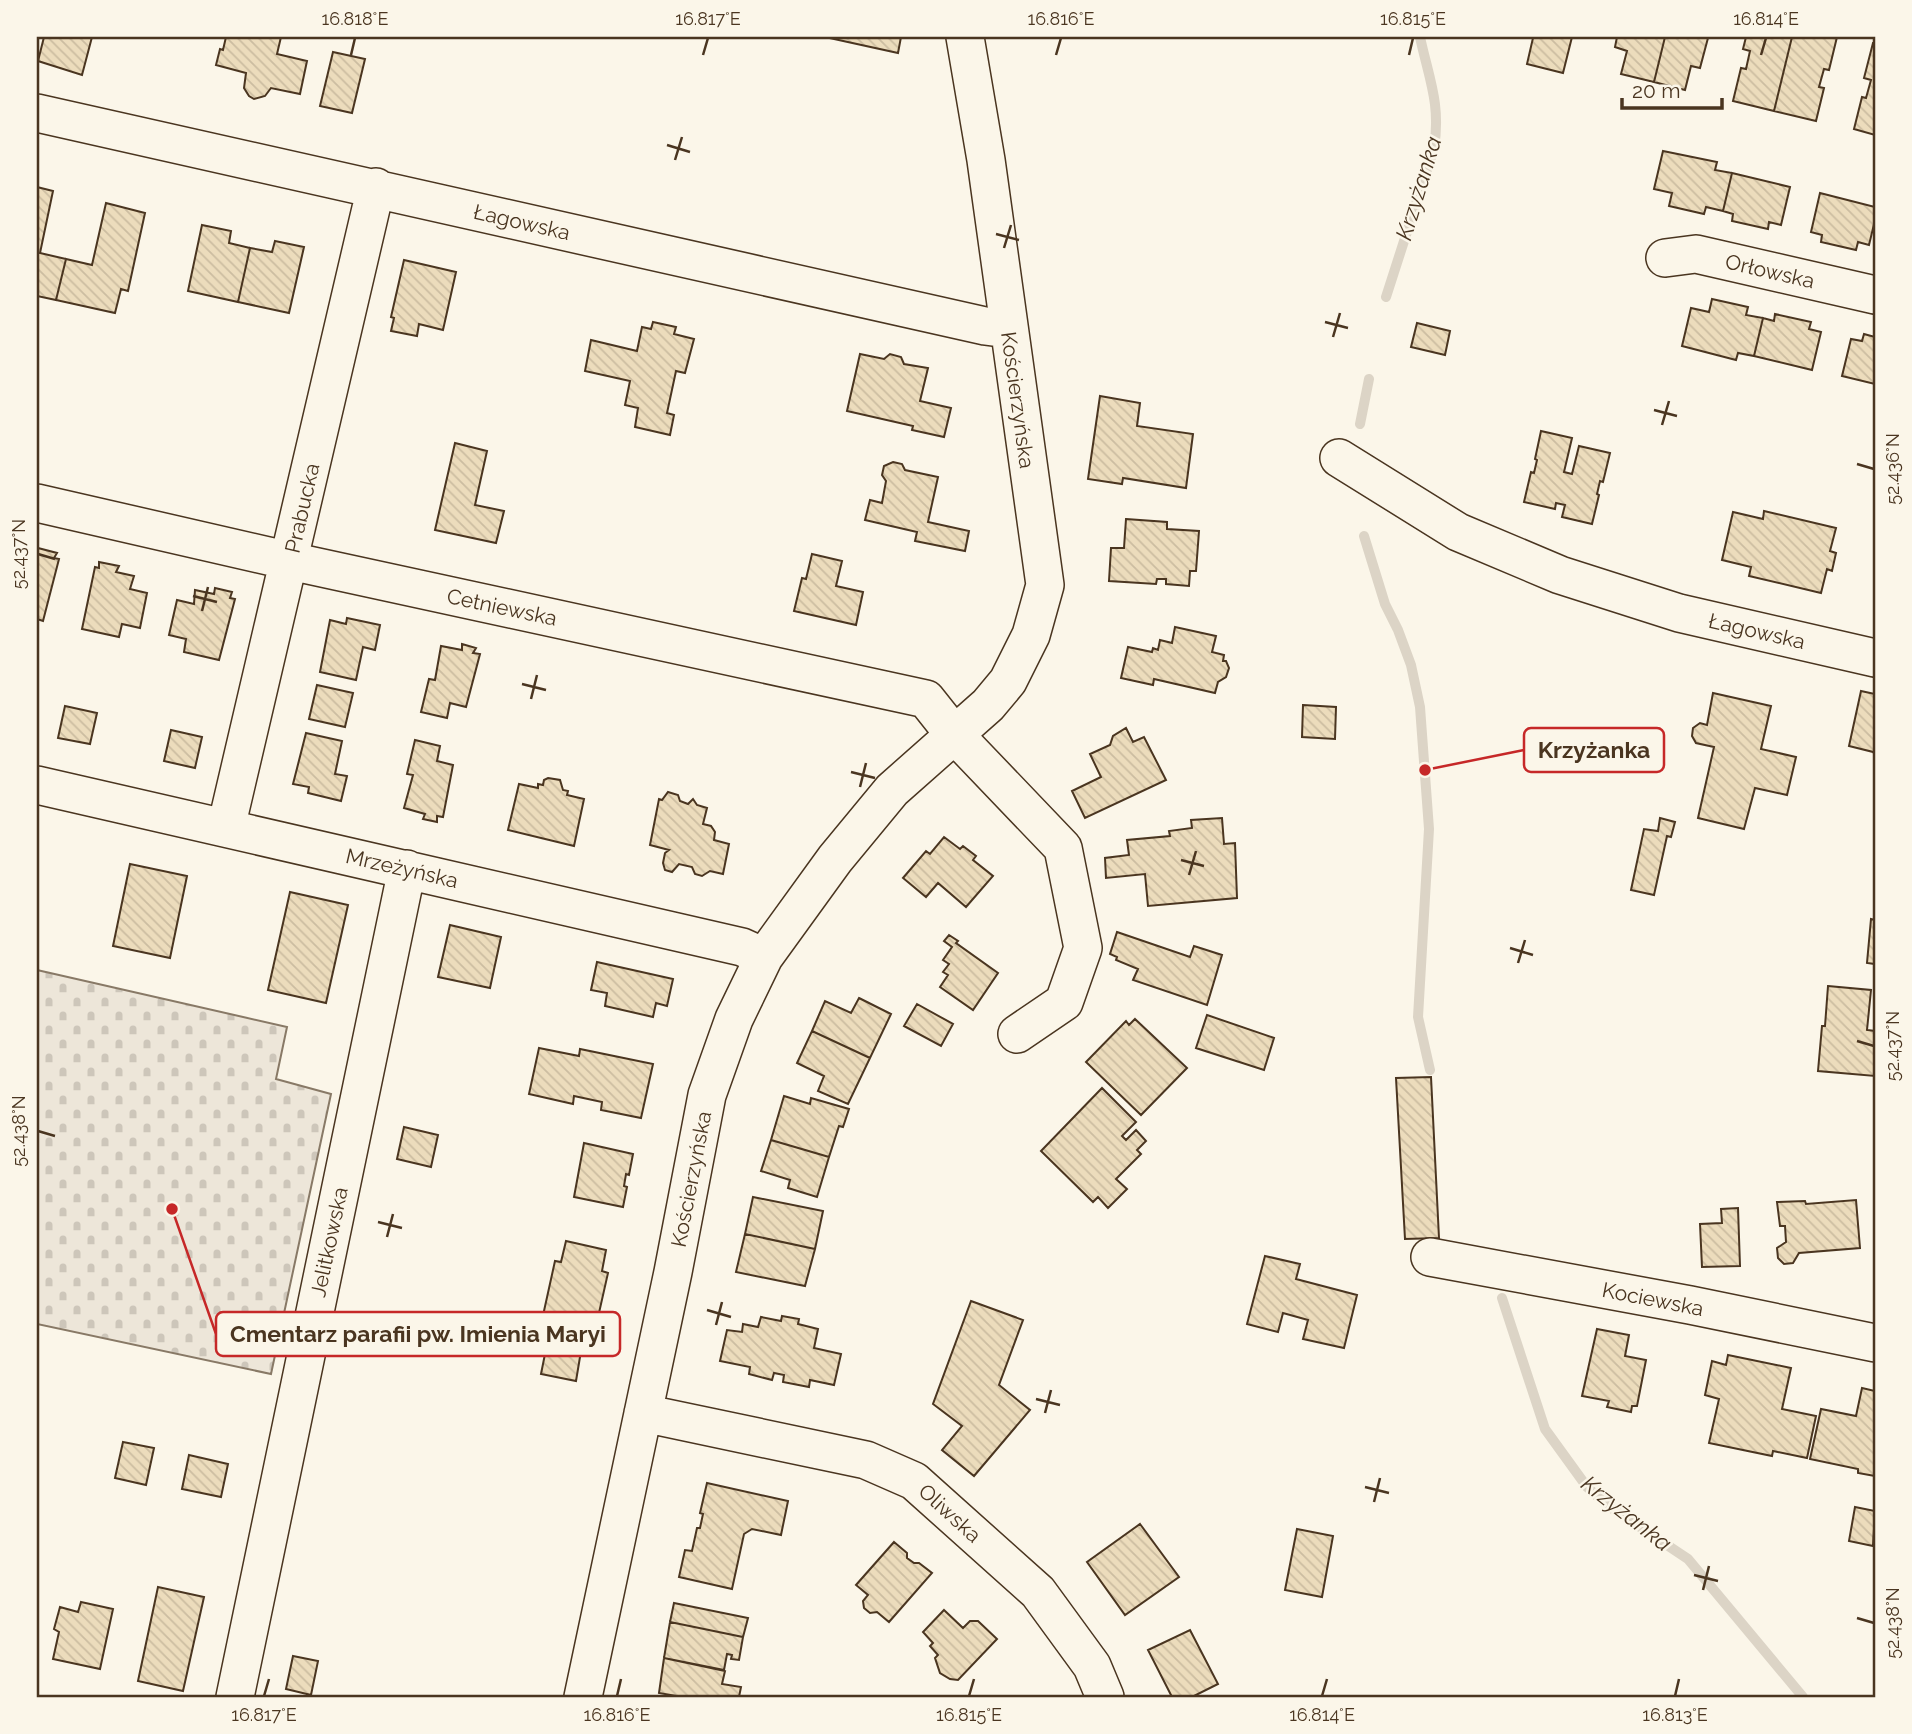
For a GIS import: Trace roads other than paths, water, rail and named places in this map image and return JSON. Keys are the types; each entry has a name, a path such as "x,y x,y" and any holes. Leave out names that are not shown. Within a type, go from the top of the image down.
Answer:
{"street":[{"name":"Kościerzyńska","path":"583,1697 707,1095 734,1018 764,957 835,859 892,790 953,733 988,705 1008,681 1031,635 1045,585 1007,329 986,160 965,37"},
{"name":"Łagowska","path":"37,113 376,187 985,327 1007,329"},
{"name":"Prabucka","path":"226,828 376,187"},
{"name":"Orłowska","path":"1665,258 1696,254 1875,295"},
{"name":"Łagowska","path":"1339,458 1458,532 1560,575 1679,613 1875,658"},
{"name":"Cetniewska","path":"37,503 290,561 926,699 953,733"},
{"path":"953,733 1063,848 1083,948 1064,1002 1017,1034"},
{"name":"Mrzeżyńska","path":"37,785 742,947 764,957"},
{"name":"Jelitkowska","path":"234,1697 407,869"},
{"name":"Kociewska","path":"1430,1257 1690,1305 1875,1343"},
{"name":"Oliwska","path":"643,1413 866,1460 914,1481 1038,1592 1091,1666 1105,1697"}],"waterway":[{"name":"Krzyżanka","path":"1386,297 1434,148 1435,105 1420,37"},
{"name":"Krzyżanka","path":"1360,424 1369,379"},
{"name":"Krzyżanka","path":"1364,536 1385,604 1411,665 1420,707 1429,829 1418,1017 1430,1070"},
{"name":"Krzyżanka","path":"1502,1298 1545,1429 1587,1487 1607,1505 1688,1559 1803,1697"}],"place":[{"name":"Krzyżanka","path":"1425,770"},
{"name":"Cmentarz parafii pw. Imienia Maryi","path":"172,1209"}]}
